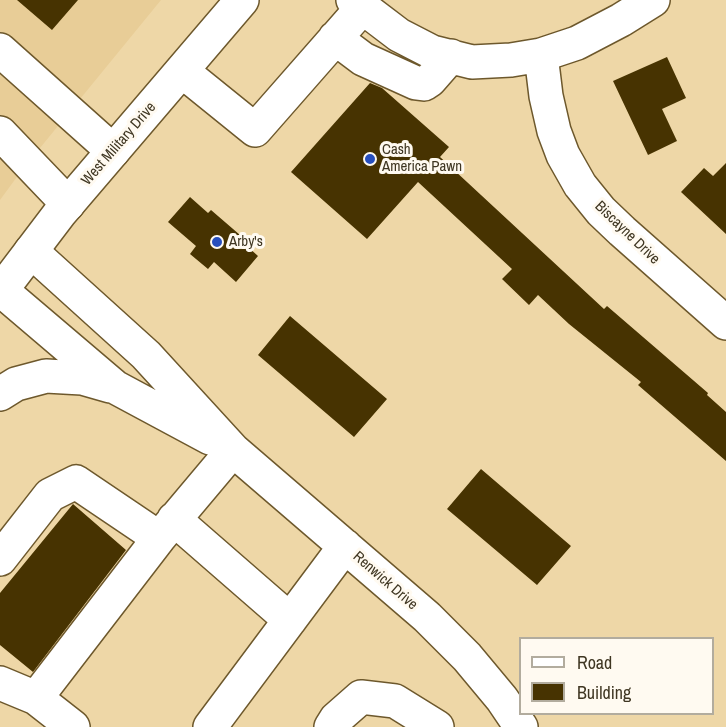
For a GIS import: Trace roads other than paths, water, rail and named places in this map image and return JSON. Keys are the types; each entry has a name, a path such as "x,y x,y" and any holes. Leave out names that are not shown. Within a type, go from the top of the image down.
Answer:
{"street":[{"name":"West Military Drive","path":"1,291 68,204 243,0"},
{"path":"182,71 255,130 335,38 367,5 399,35 432,52 472,62 511,60 541,55 577,43 653,0"},
{"path":"335,38 363,59 416,83 424,84 430,80 451,56"},
{"path":"0,50 113,151"},
{"name":"Biscayne Drive","path":"541,55 546,96 554,130 563,155 580,185 615,225 726,323"},
{"path":"0,133 68,204"},
{"name":"Renwick Drive","path":"31,251 146,355 233,450 427,617 467,657 502,699 521,727"},
{"name":"Renwick Drive","path":"1,291 115,387 233,450"},
{"name":"Renwick Drive","path":"0,393 16,384 46,376 82,378 115,387"},
{"path":"36,698 167,529 233,450"},
{"path":"0,559 50,495 76,482 167,529 290,620"},
{"path":"210,727 345,546"},
{"path":"0,683 36,698 73,727"},
{"path":"332,727 336,719 361,697 395,701 437,727"}],"place":[{"name":"Cash America Pawn","path":"370,159"},
{"name":"Arby's","path":"217,242"}]}
